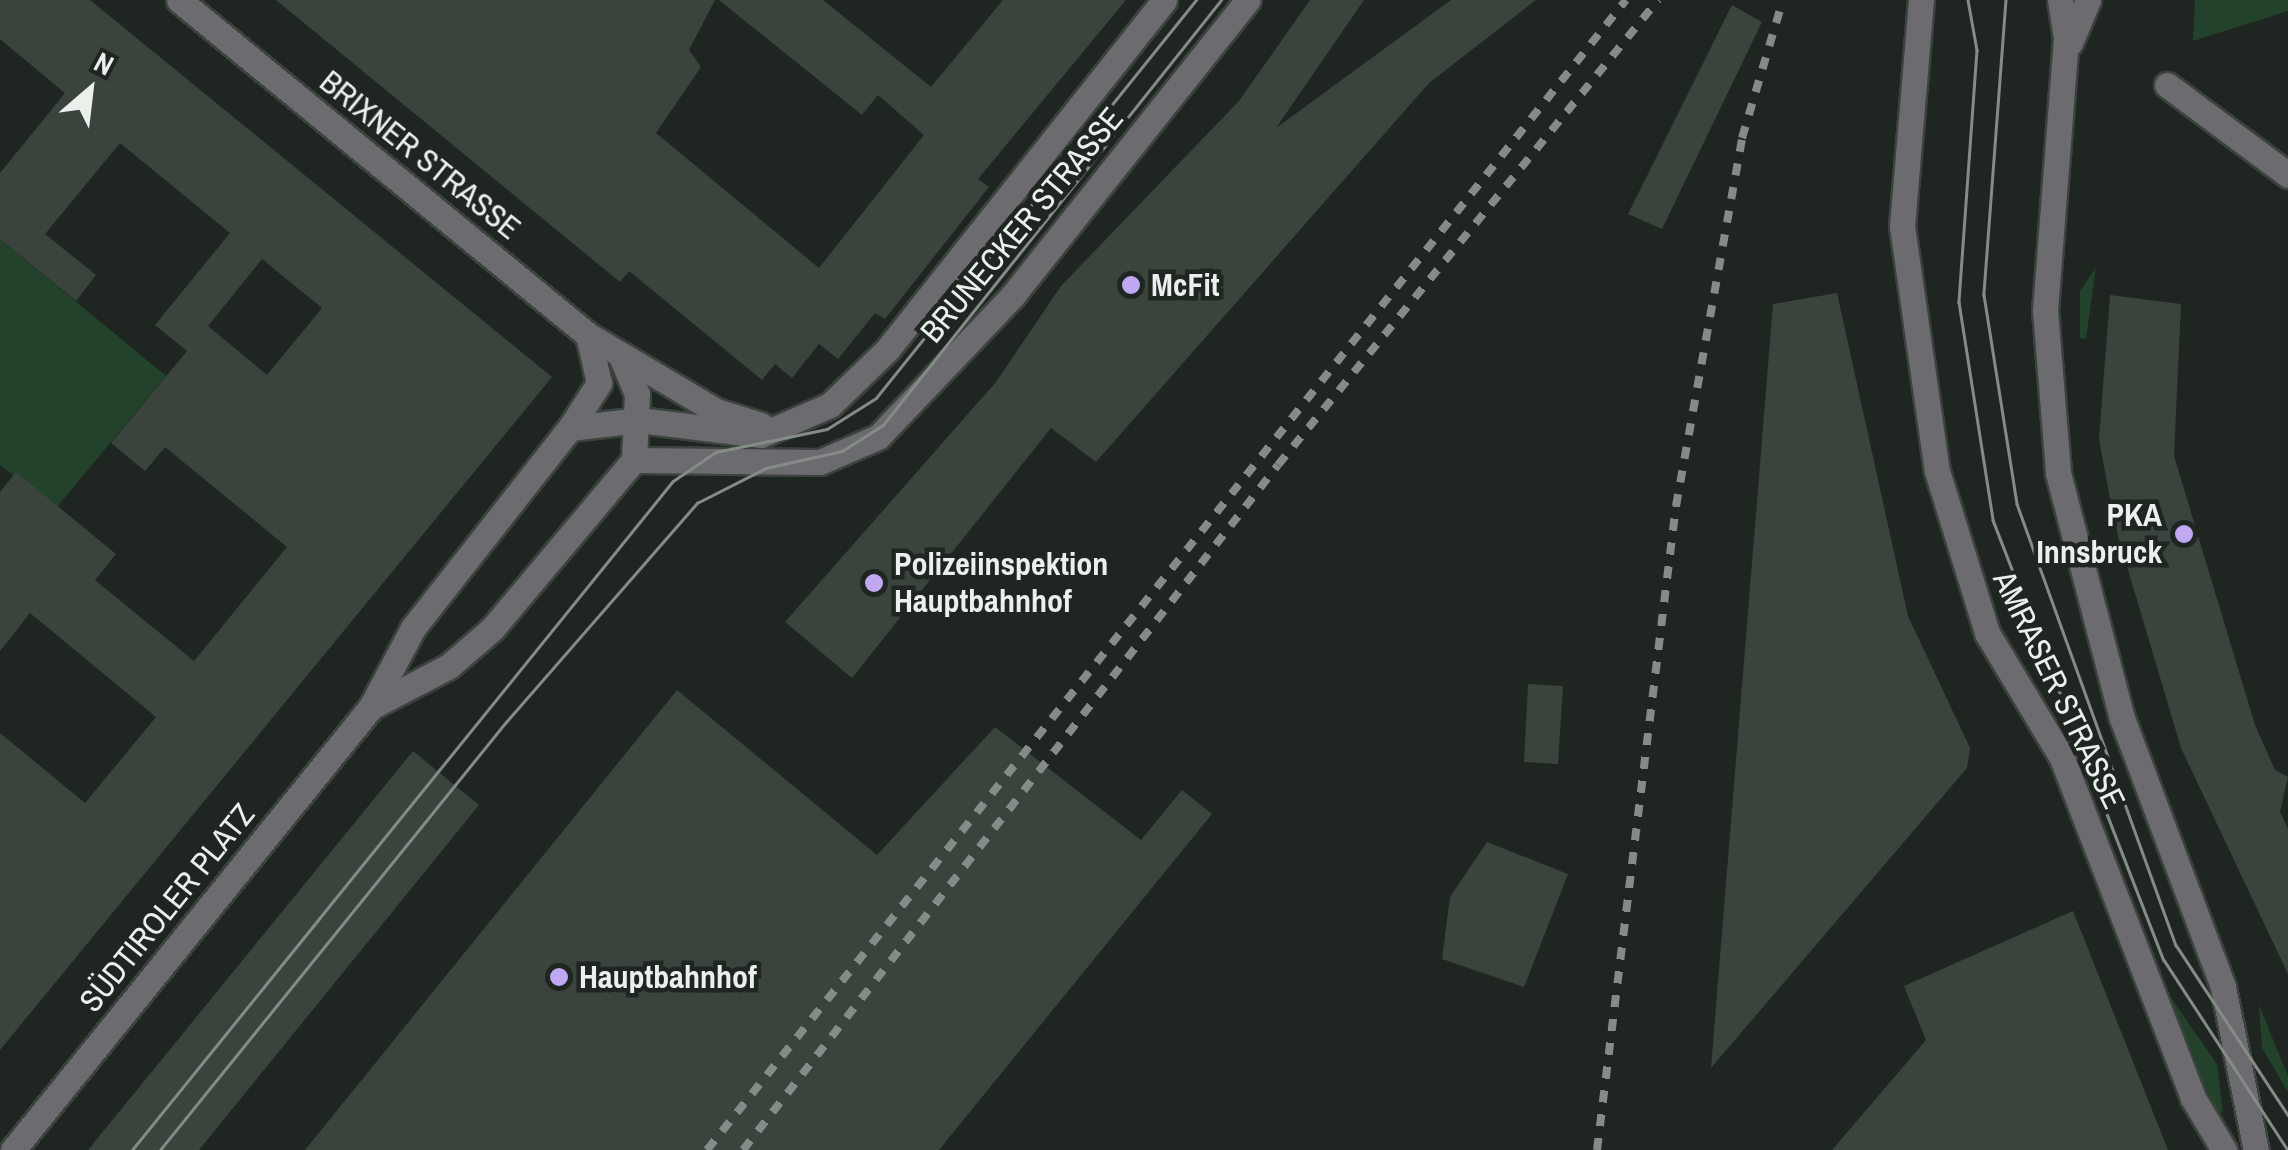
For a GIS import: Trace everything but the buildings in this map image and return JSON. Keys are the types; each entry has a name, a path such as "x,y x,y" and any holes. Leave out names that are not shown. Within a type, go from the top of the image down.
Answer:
{"street":[{"name":"BRIXNER STRASSE","path":"180,0 588,335 622,358"},
{"name":"BRUNECKER STRASSE","path":"796,425 864,376 1164,0"},
{"name":"BRUNECKER STRASSE","path":"634,460 820,462 878,437 990,320 1248,0"},
{"name":"AMRASER STRASSE","path":"1921,0 1902,226 1938,471 1987,632 2062,758 2193,1098 2224,1150"},
{"name":"AMRASER STRASSE","path":"2060,0 2065,57 2045,310 2058,473 2122,718 2218,970 2256,1150"},
{"path":"2065,57 2088,0"},
{"path":"2167,85 2288,176"},
{"name":"SÜDTIROLER PLATZ","path":"14,1150 371,708 413,628 570,428 599,383 588,335"},
{"path":"622,358 728,416 796,425"},
{"path":"622,358 639,420 634,460"},
{"path":"570,428 639,420 737,436 796,425"},
{"name":"SÜDTIROLER PLATZ","path":"371,708 449,666 492,629 634,460"}],"green space":[{"path":"2195,0 2288,0 2288,11 2193,41"},
{"path":"0,239 166,376 57,507 0,465"},
{"path":"2096,267 2086,339 2080,338 2080,291"},
{"path":"2171,998 2217,1064 2223,1112 2214,1115"},
{"path":"2259,1005 2288,1076 2288,1092 2262,1048"}],"tram line":[{"path":"132,1150 673,481 716,452 827,429 876,398 1196,0"},
{"path":"160,1150 506,722 697,503 766,468 842,451 883,425 1221,0"},
{"path":"1968,0 1977,50 1959,302 1993,520 2164,960 2288,1150"},
{"path":"2006,0 1984,295 2017,504 2176,945 2288,1115"}],"railway":[{"path":"707,1150 1626,0"},
{"path":"743,1150 1278,465 1658,0"},
{"path":"1597,1150 1676,506 1742,138 1783,0"}],"place":[{"name":"McFit","path":"1131,285"},
{"name":"PKA Innsbruck","path":"2184,534"},
{"name":"Polizeiinspektion Hauptbahnhof","path":"874,583"},
{"name":"Hauptbahnhof","path":"559,977"}]}
